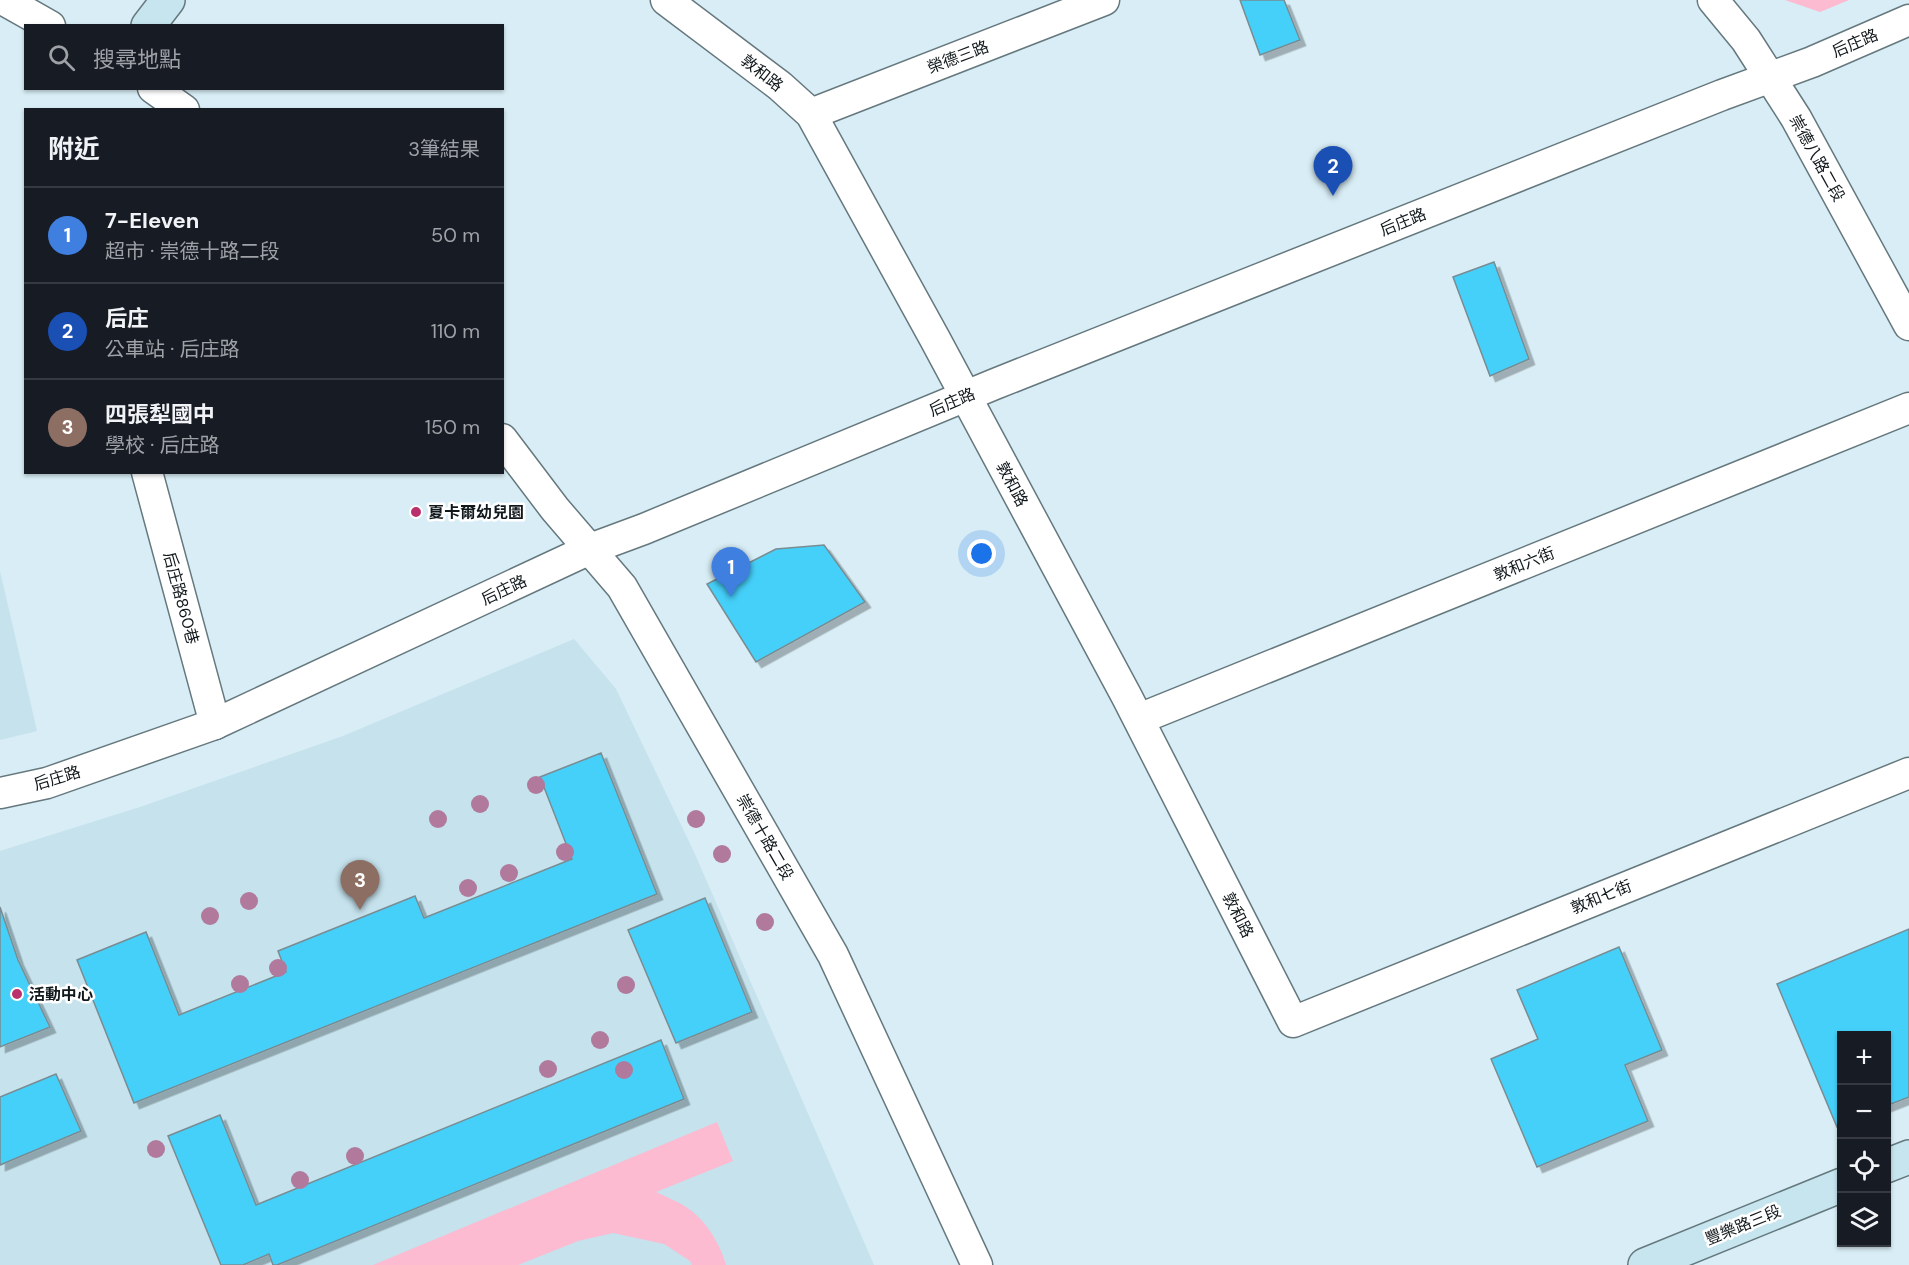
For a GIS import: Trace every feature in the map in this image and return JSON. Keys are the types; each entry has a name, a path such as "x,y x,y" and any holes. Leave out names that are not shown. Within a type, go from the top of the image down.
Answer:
{"street":[{"path":"4,0 46,24"},
{"path":"150,24 168,0"},
{"name":"敦和路","path":"666,0 780,86 811,114 1139,719 1293,1022"},
{"name":"榮德三路","path":"811,114 1104,0"},
{"name":"崇德八路二段","path":"1713,0 1746,40 1796,118 1909,325"},
{"name":"后庄路","path":"0,793 47,783 215,724 590,549 1909,20"},
{"path":"156,90 181,108"},
{"name":"敦和六街","path":"1139,719 1909,408"},
{"name":"崇德十路二段","path":"504,443 555,509 622,587 833,956 977,1265"},
{"name":"后庄路860巷","path":"148,474 215,724"},
{"name":"敦和七街","path":"1293,1022 1909,773"},
{"path":"1891,1164 1909,1157"},
{"name":"豐樂路三段","path":"1645,1265 1837,1187"}],"shaded area":[{"path":"1785,0 1849,0 1820,12"},
{"path":"0,571 37,731 0,740"},
{"path":"574,639 616,689 694,852 874,1265 0,1265 0,851 140,807 343,736"},
{"path":"717,1122 733,1161 656,1192 683,1205 699,1218 716,1240 726,1265 692,1265 690,1261 664,1244 613,1233 578,1241 518,1265 373,1265"}],"building":[{"path":"1240,0 1284,0 1300,40 1260,55"},
{"path":"1494,262 1529,359 1490,376 1453,277"},
{"path":"824,545 865,602 756,662 707,584 776,549"},
{"path":"601,753 657,894 134,1103 77,960 146,932 179,1015 286,972 278,951 415,896 424,918 572,859 540,777"},
{"path":"705,898 752,1012 676,1043 628,930"},
{"name":"活動中心","path":"0,907 18,960 50,1027 0,1047"},
{"path":"1909,929 1909,1097 1891,1104 1891,1031 1837,1031 1837,1127 1777,984"},
{"path":"1619,947 1662,1050 1625,1065 1648,1121 1537,1167 1491,1059 1538,1039 1517,990"},
{"path":"661,1040 684,1099 277,1265 273,1265 269,1254 243,1265 221,1265 168,1136 220,1115 256,1205"},
{"path":"56,1074 81,1131 0,1165 0,1097"}],"place":[{"name":"后庄","path":"1333,196"},
{"name":"夏卡爾幼兒園","path":"416,512"},
{"name":"7-Eleven","path":"731,597"},
{"name":"四張犁國中","path":"360,910"},
{"name":"活動中心","path":"17,994"}]}
